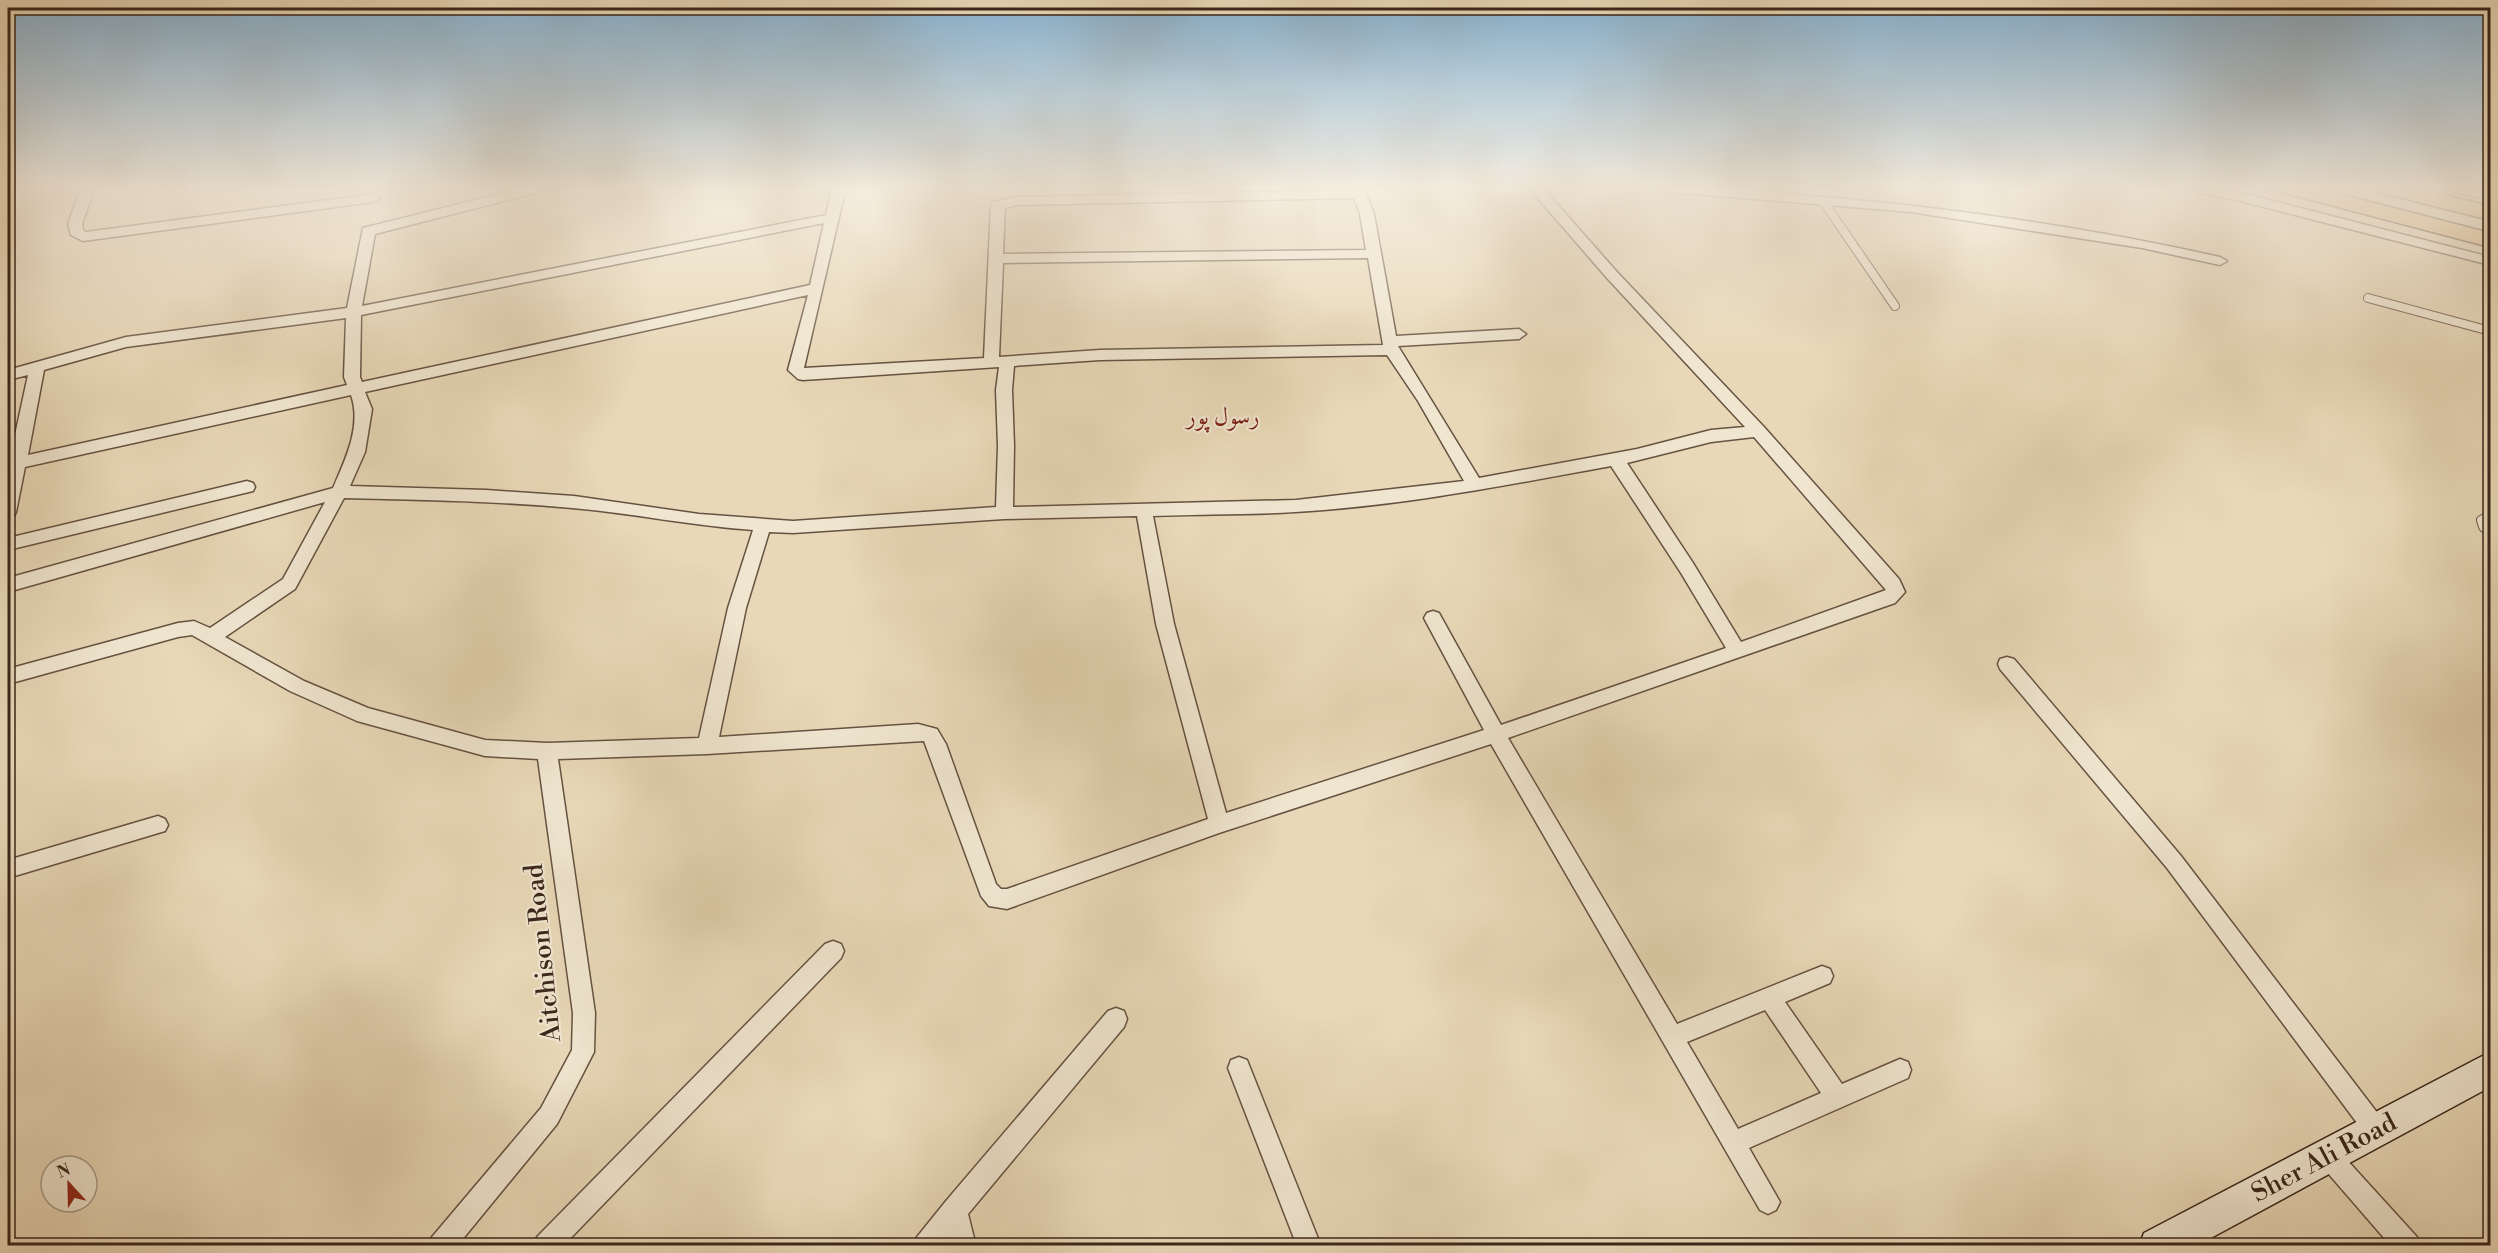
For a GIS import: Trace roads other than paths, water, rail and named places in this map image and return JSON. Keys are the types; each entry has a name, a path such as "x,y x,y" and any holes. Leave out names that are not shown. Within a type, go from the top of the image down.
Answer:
{"street":[{"path":"210,638 290,584 339,492 357,452 364,409 352,377 354,312 365,245"},
{"path":"8,375 126,342 354,312 692,245"},
{"path":"826,245 818,288 796,370 802,375 1100,355 1391,345 1519,334"},
{"path":"996,245 999,363 1004,390 1006,446 1004,513"},
{"path":"1373,245 1391,345 1475,485"},
{"path":"8,677 178,630 194,628 297,686 364,715 485,748 547,751 707,746 918,732 930,735 936,744 988,889 996,899 1007,899 1219,824 1561,713 1889,598 1896,592 1893,584 1758,431 1586,245"},
{"path":"2149,245 2220,261"},
{"path":"2430,245 2490,261"},
{"path":"995,259 1374,254"},
{"path":"17,463 818,288"},
{"path":"8,512 37,367"},
{"path":"8,585 339,492 486,496 574,502 699,520 793,527 1004,513 1296,506 1389,497 1475,485 1615,458 1711,436 1758,431"},
{"path":"1615,458 1675,548 1737,651"},
{"path":"8,544 247,487"},
{"path":"1144,510 1164,624 1219,824"},
{"path":"707,746 737,608 763,525"},
{"path":"1433,618 1496,734 1768,1202"},
{"path":"2007,664 2174,862 2377,1131"},
{"name":"Aitchison Road","path":"441,1245 549,1116 583,1052 584,1013 547,751"},
{"path":"8,868 158,825"},
{"path":"546,1245 833,951"},
{"path":"1672,1037 1822,976"},
{"path":"1769,997 1838,1098"},
{"path":"926,1245 1116,1019"},
{"path":"1239,1068 1309,1245"},
{"name":"Sher Ali Road","path":"2157,1245 2377,1131 2490,1069"},
{"path":"1733,1143 1900,1070"},
{"path":"2328,1156 2408,1245"},
{"path":"955,1210 964,1245"}],"lane":[{"path":"1853,245 1894,306"},
{"path":"2367,298 2490,331"},
{"path":"2490,515 2481,520 2482,526 2490,533"}],"district":[{"name":"رسول پور","path":"1223,417"}]}
